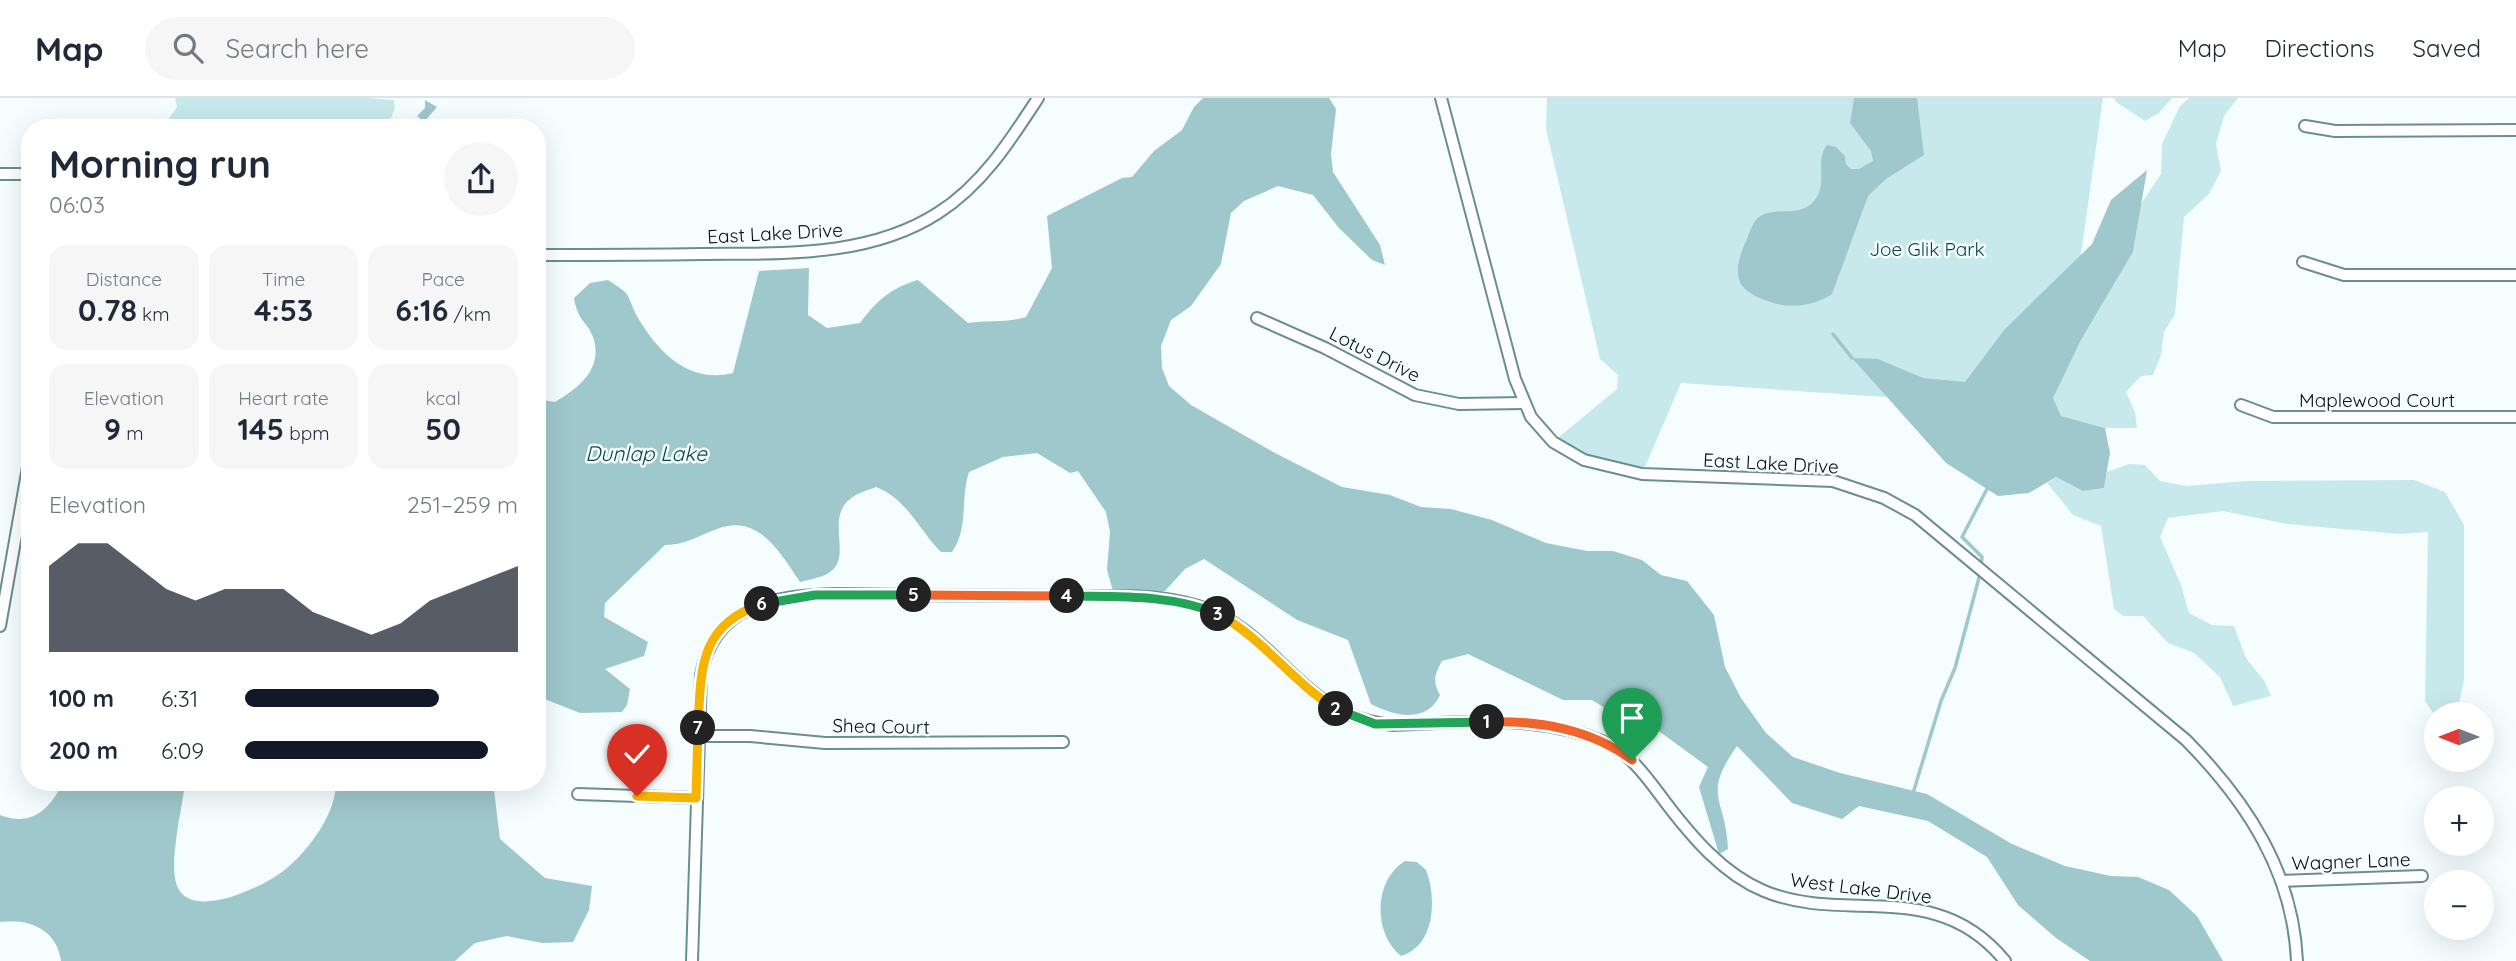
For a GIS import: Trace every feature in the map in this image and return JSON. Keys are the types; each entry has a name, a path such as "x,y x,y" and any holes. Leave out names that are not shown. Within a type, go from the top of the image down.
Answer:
{"street":[{"name":"East Lake Drive","path":"546,255 809,251 874,241 921,223 958,199 992,165 1038,98"},
{"name":"East Lake Drive","path":"1441,98 1504,343 1524,403 1540,429 1553,442 1584,460 1610,469 1678,477 1833,481 1884,498 1915,515 2175,731 2213,767 2261,832 2281,881 2296,934 2297,961"},
{"path":"2305,126 2335,131 2516,130"},
{"path":"0,174 21,174"},
{"path":"2303,262 2344,275 2516,275"},
{"name":"Lotus Drive","path":"1257,318 1325,348 1415,395 1459,404 1524,403"},
{"name":"Maplewood Court","path":"2241,405 2273,417 2516,417"},
{"path":"0,626 21,507"},
{"name":"West Lake Drive","path":"692,961 698,736 701,675 707,651 723,626 735,615 766,603 836,594 1120,597 1195,605 1244,629 1305,688 1341,712 1358,719 1393,725 1520,722 1604,742 1632,760 1697,840 1721,864 1747,882 1784,897 1807,901 1898,906 1937,915 1974,932 2005,961"},
{"name":"Shea Court","path":"698,736 750,736 825,743 1063,742"},
{"path":"578,794 696,798"},
{"name":"Wagner Lane","path":"2281,881 2422,876"}],"green space":[{"path":"175,98 367,98 394,100 395,108 391,119 168,119 177,107"},
{"name":"Joe Glik Park","path":"1547,98 2103,98 2064,375 2081,340 2133,252 2141,204 2161,174 2162,144 2180,106 2189,98 2238,98 2224,116 2216,144 2221,171 2209,194 2184,217 2175,314 2164,332 2161,355 2153,375 2141,376 2126,392 2135,412 2137,428 2105,428 2061,416 2058,409 1681,383 1642,474 1610,469 1553,442 1617,389 1618,375 1600,359 1546,129"},
{"path":"2114,98 2172,98 2159,113 2145,121"},
{"path":"2129,464 2145,465 2160,481 2186,486 2247,481 2414,480 2445,492 2464,525 2464,679 2459,702 2425,701 2428,532 2399,534 2287,524 2223,511 2168,518 2160,537 2181,585 2189,613 2212,625 2234,626 2246,658 2265,682 2271,696 2233,706 2220,677 2194,653 2168,643 2143,616 2123,616 2114,609 2101,526 2073,515 2047,483 2056,477 2083,491 2104,488 2107,472"}],"water":[{"name":"Dunlap Lake","path":"1203,98 1329,98 1336,109 1331,154 1333,172 1380,245 1385,265 1372,260 1339,228 1313,195 1278,186 1244,201 1231,213 1221,264 1191,306 1171,320 1161,346 1162,368 1169,386 1191,405 1342,487 1390,495 1421,507 1451,509 1492,520 1546,543 1587,551 1613,551 1642,560 1661,575 1687,581 1714,615 1725,667 1741,698 1766,733 1793,757 1840,773 1927,794 2012,844 2065,866 2111,876 2138,877 2169,890 2197,916 2223,961 2090,961 2056,938 2018,905 1987,857 1928,821 1859,806 1842,819 1792,803 1737,746 1726,763 1718,787 1728,849 1719,854 1699,787 1708,767 1656,729 1631,724 1592,700 1563,700 1468,654 1442,661 1435,678 1440,695 1427,710 1409,715 1390,712 1371,704 1348,640 1297,620 1204,559 1185,569 1165,591 1113,591 1107,570 1110,532 1106,512 1078,471 1070,473 1037,453 1003,457 969,472 961,533 952,552 941,552 896,499 876,487 853,497 843,508 839,517 839,559 827,574 814,579 800,582 766,538 744,526 732,525 685,542 665,545 605,603 604,617 648,642 644,656 605,669 630,689 627,705 622,712 580,713 546,700 546,400 555,402 572,390 592,368 595,359 593,337 580,317 574,298 590,283 608,280 620,288 628,296 646,331 666,354 689,370 703,374 733,373 759,271 809,268 808,315 827,328 860,323 885,296 918,280 968,323 1026,317 1052,268 1047,216 1122,178 1132,177 1154,151 1182,130 1194,107"},
{"path":"1854,98 1917,98 1924,155 1886,179 1868,196 1832,294 1810,304 1794,306 1758,297 1742,286 1738,272 1741,253 1757,219 1773,212 1801,209 1814,201 1821,187 1823,151 1827,145 1836,147 1845,156 1846,164 1851,169 1859,169 1873,161 1871,151 1850,123"},
{"path":"425,100 437,107 427,119 420,119 417,116 425,108"},
{"path":"2147,170 2133,252 2081,340 2053,398 2061,416 2105,428 2110,453 2104,488 2083,491 2056,477 2029,493 1998,496 1946,463 1852,358 1878,359 1923,378 1965,382 2005,329 2092,244 2111,200"},
{"path":"184,791 175,851 175,878 178,888 186,897 199,901 215,901 264,883 287,868 320,830 332,806 335,791 494,791 500,839 545,878 592,886 589,910 573,942 542,943 507,936 475,943 455,961 61,961 54,941 40,928 22,922 0,922 0,815 21,819 38,814 58,792"},
{"path":"1405,861 1417,862 1426,870 1432,907 1427,932 1421,942 1412,951 1401,956 1385,935 1380,907 1387,881 1394,870"}],"waterway":[{"path":"1833,334 1852,358"},
{"path":"1981,566 1982,557 1962,537 1987,489"},
{"path":"1914,790 1941,701 1955,668 1980,574"}],"route":[{"path":"637,796 696,798 703,661 713,639 723,626 741,611 766,603 815,595 1120,597 1195,605 1236,624 1265,647 1305,688 1341,712 1358,719 1393,725 1520,722 1575,732 1604,742 1632,760"}]}
